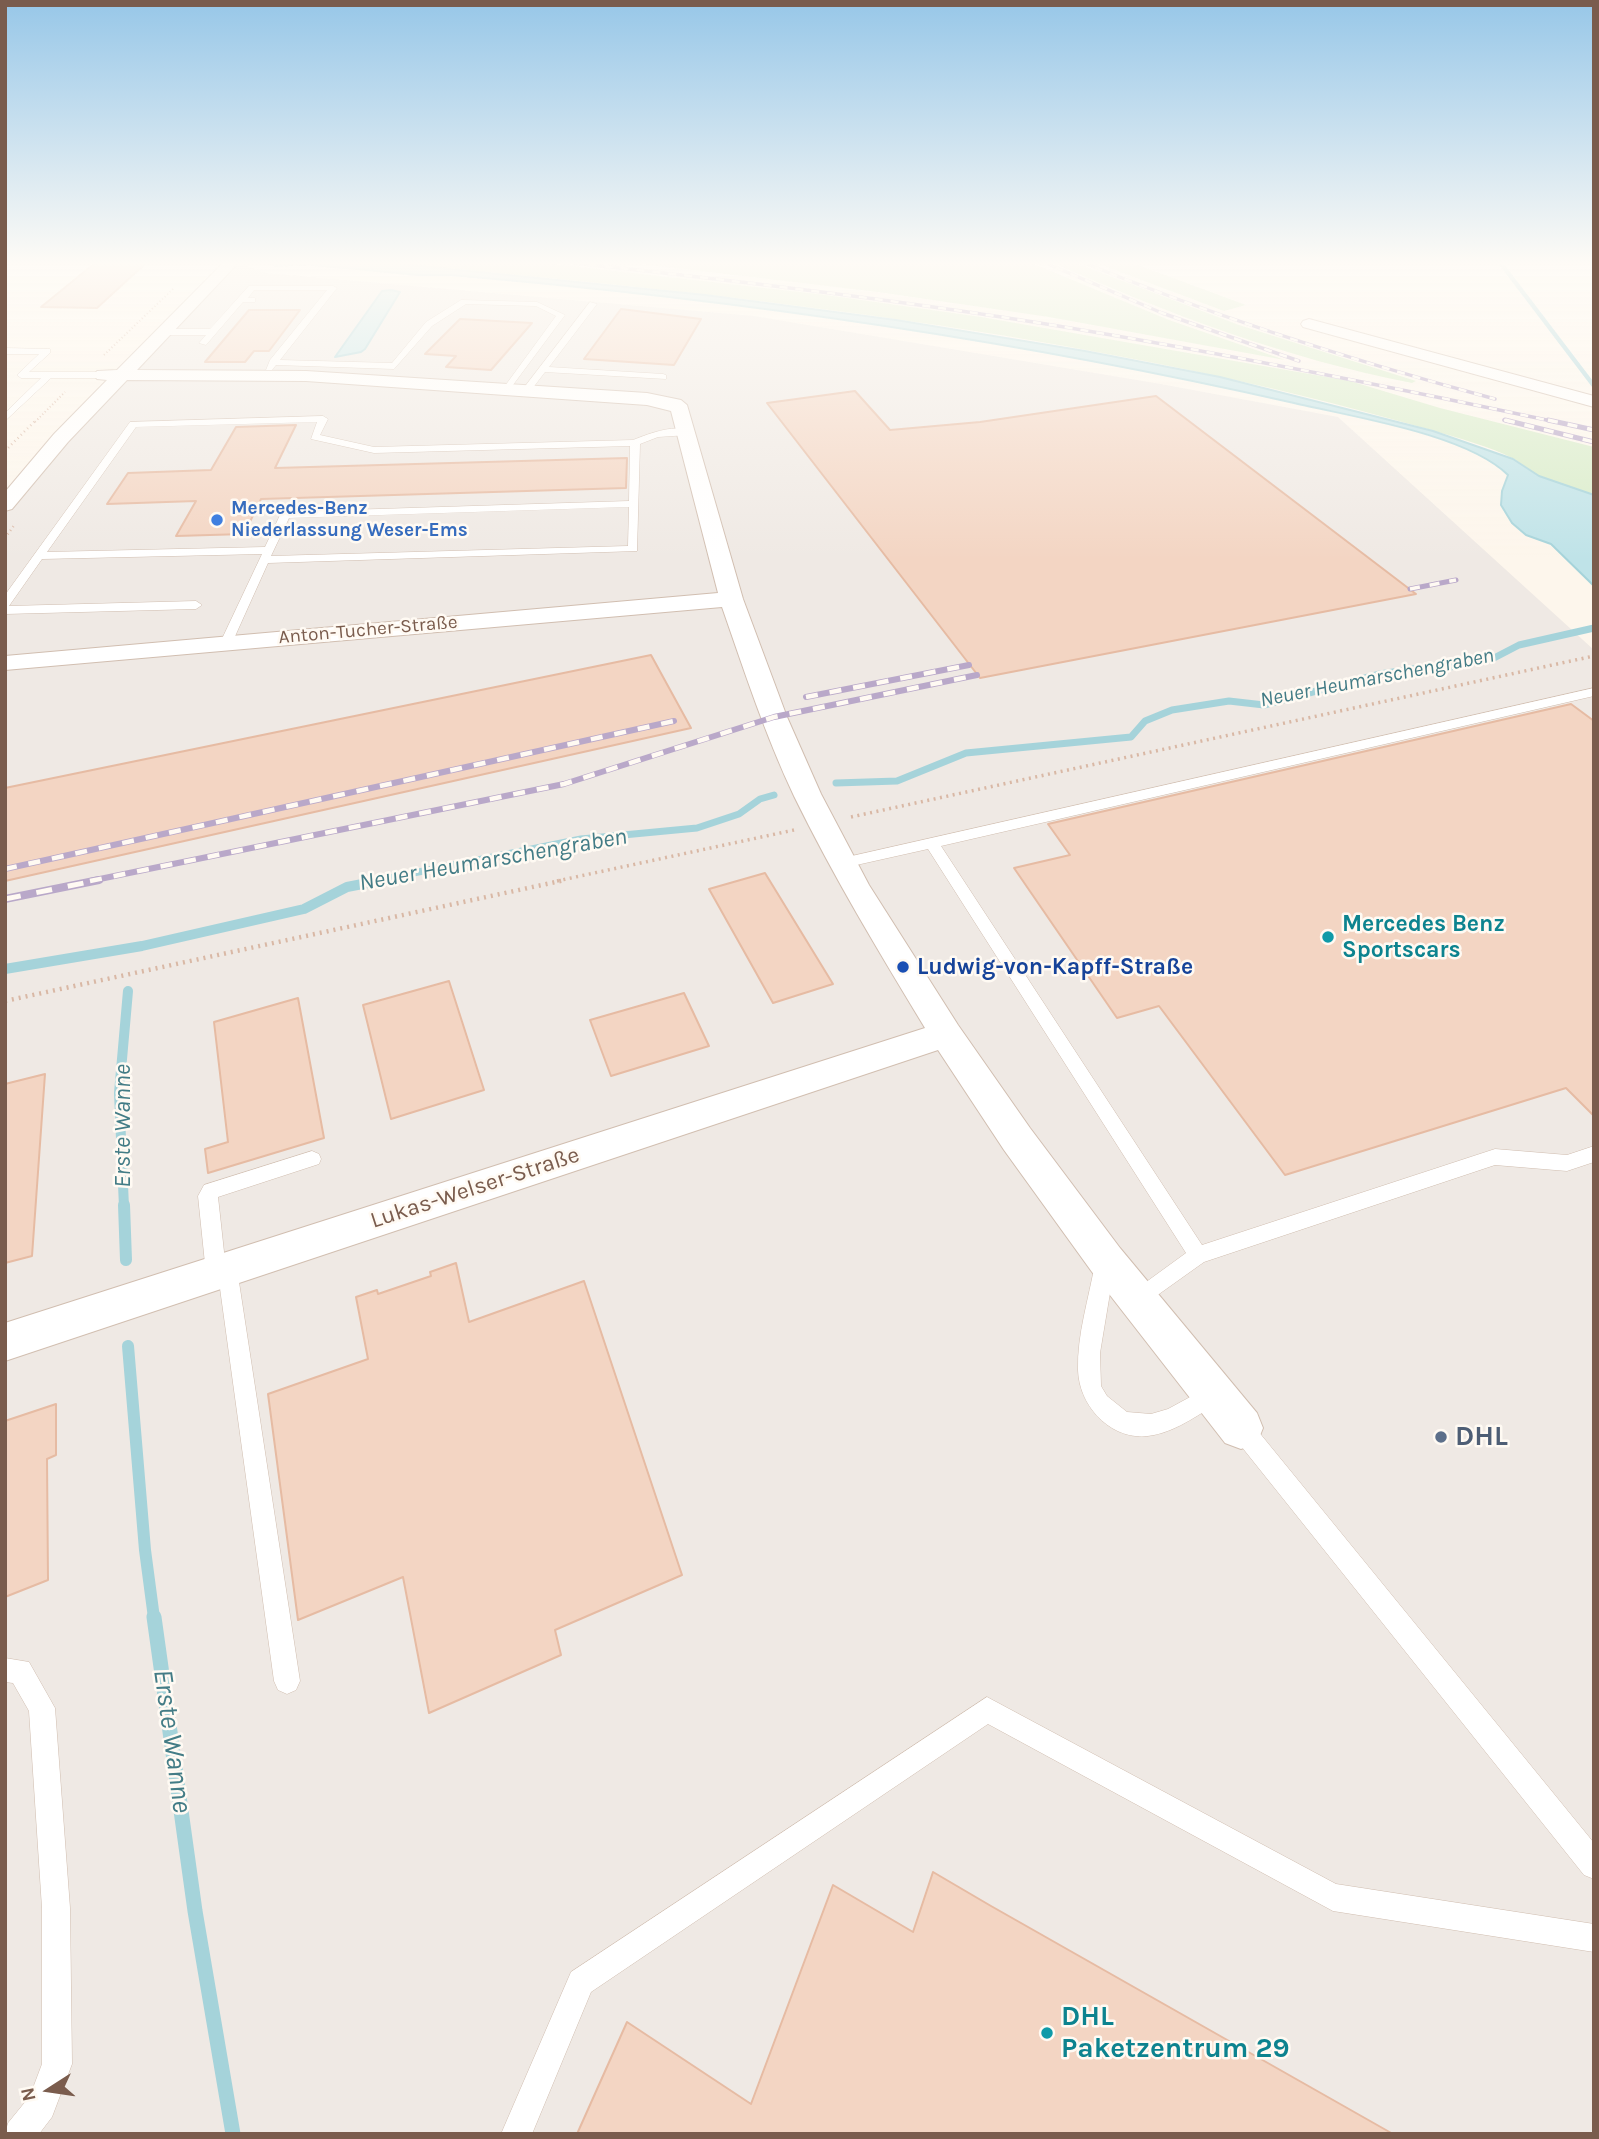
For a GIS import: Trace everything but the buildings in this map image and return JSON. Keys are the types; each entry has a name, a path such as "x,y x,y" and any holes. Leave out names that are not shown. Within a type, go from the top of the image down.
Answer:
{"street":[{"path":"5,476 117,361"},
{"path":"5,505 61,438 137,361"},
{"path":"1443,361 1594,402"},
{"path":"103,375 268,369 344,378 674,404 686,424 731,599 786,747 843,863 946,1034 1017,1139 1106,1260 1241,1428"},
{"name":"Anton-Tucher-Straße","path":"5,663 731,599"},
{"name":"Lukas-Welser-Straße","path":"5,1342 946,1034"}],"lane":[{"path":"36,361 21,375 103,375"},
{"path":"268,369 274,361"},
{"path":"268,369 394,366 398,361"},
{"path":"507,390 528,361"},
{"path":"526,391 549,361"},
{"path":"543,369 663,377"},
{"path":"5,418 49,375"},
{"path":"5,604 133,424 323,419 314,438 374,450 635,443 686,424"},
{"path":"39,556 634,548 635,443"},
{"path":"226,643 285,515 634,504"},
{"path":"5,610 196,605"},
{"path":"843,863 1594,692"},
{"path":"932,843 1198,1255"},
{"path":"1138,1300 1198,1255 1495,1157 1567,1163 1594,1154"},
{"path":"287,1681 208,1196 211,1191 312,1159"},
{"path":"1106,1260 1089,1359 1088,1382 1098,1402 1111,1416 1127,1423 1146,1426 1162,1422 1214,1394"},
{"path":"1241,1428 1594,1865"},
{"path":"5,1670 20,1671 42,1708 55,1908 57,2064 41,2106 19,2134"},
{"path":"516,2134 581,1982 987,1710 1333,1897 1594,1938"}],"shaded area":[{"path":"133,361 1022,361 1338,417 1594,650 1594,2134 5,2134 5,501 73,423"}],"green space":[{"path":"1144,361 1234,361 1350,381 1440,408 1594,447 1594,495 1546,480 1514,459 1463,439 1302,396"},
{"path":"1319,361 1352,361 1416,381 1412,383"}],"water":[{"path":"1089,361 1136,361 1220,377 1433,431 1513,459 1539,476 1594,495 1594,586 1551,544 1526,535 1512,523 1501,505 1502,491 1508,475 1465,448 1377,421"}],"waterway":[{"path":"1575,361 1594,386"},
{"name":"Neuer Heumarschengraben","path":"836,783 897,781 966,753 1131,737 1145,721 1172,710 1229,701 1264,705 1380,674 1426,667 1450,667 1494,658 1519,645 1594,628"},
{"name":"Neuer Heumarschengraben","path":"374,881 581,839 697,828 739,814 760,799 774,795"},
{"name":"Neuer Heumarschengraben","path":"5,969 142,946 304,909 347,887 383,880"},
{"name":"Erste Wanne","path":"124,1207 119,1093 128,991"},
{"name":"Erste Wanne","path":"124,1205 126,1260"},
{"name":"Erste Wanne","path":"128,1346 145,1550 154,1618"},
{"name":"Erste Wanne","path":"154,1617 195,1911 233,2134"}],"railway":[{"path":"1253,361 1556,422"},
{"path":"1363,361 1495,399"},
{"path":"1504,420 1512,422"},
{"path":"1505,420 1594,442"},
{"path":"1548,420 1594,430"},
{"path":"1410,589 1456,580"},
{"path":"806,697 969,665"},
{"path":"90,881 564,784 774,717 977,675"},
{"path":"5,869 674,721"},
{"path":"5,899 99,880"}],"place":[{"name":"Mercedes-Benz Niederlassung Weser-Ems","path":"217,520"},
{"name":"Mercedes Benz Sportscars","path":"1328,937"},
{"name":"Ludwig-von-Kapff-Straße","path":"903,967"},
{"name":"DHL","path":"1441,1437"},
{"name":"DHL Paketzentrum 29","path":"1047,2033"}]}
